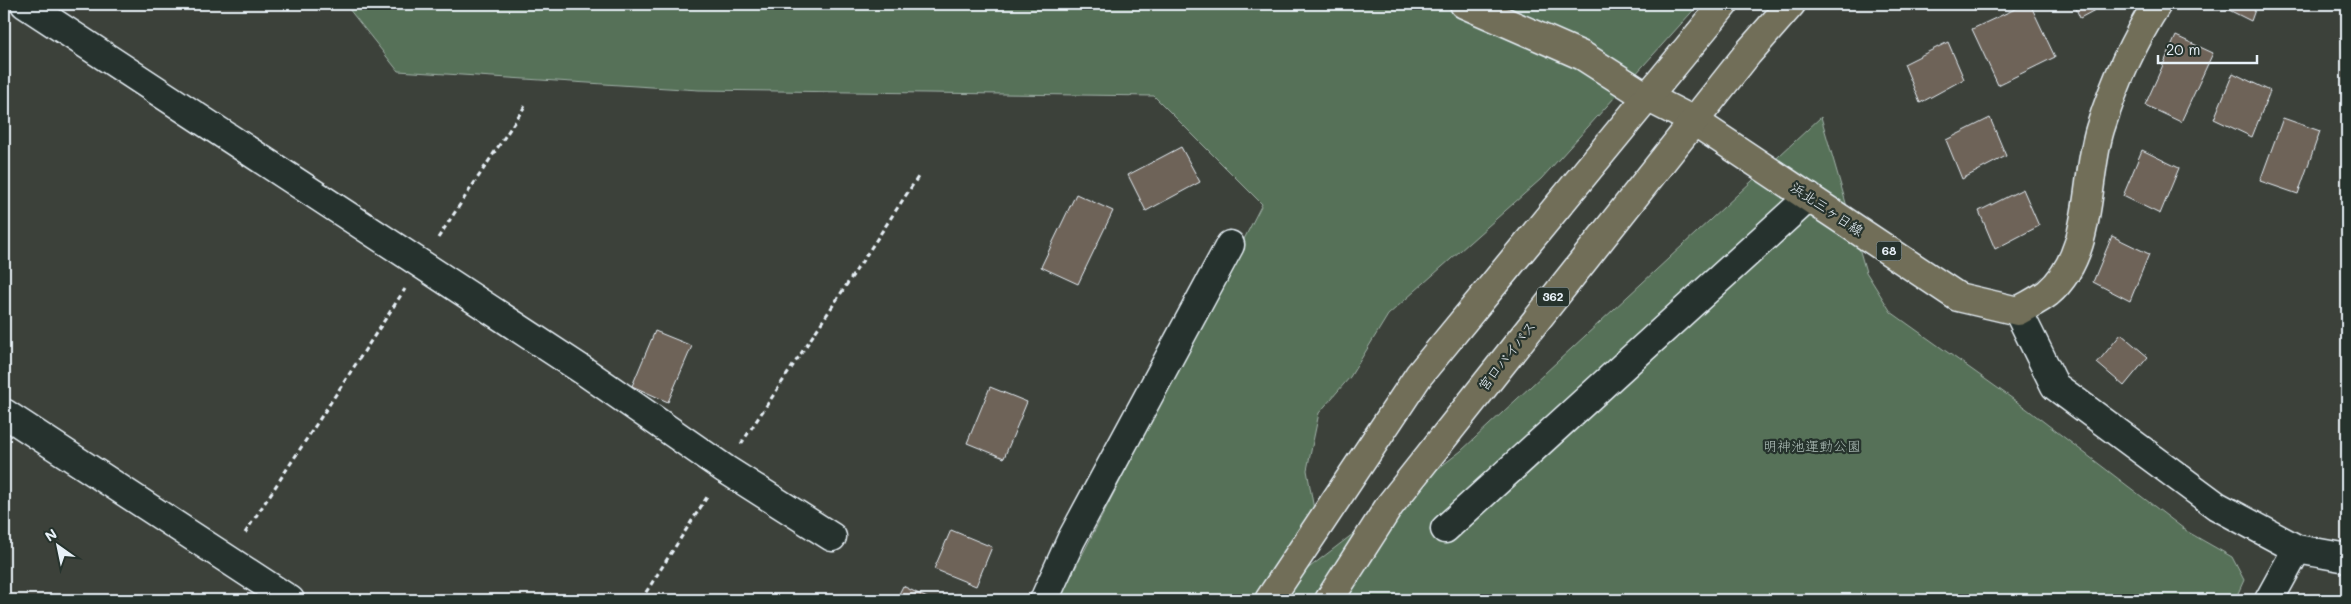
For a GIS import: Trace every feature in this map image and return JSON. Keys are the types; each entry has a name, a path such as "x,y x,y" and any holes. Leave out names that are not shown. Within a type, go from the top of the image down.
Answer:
{"main road":[{"name":"浜北三ヶ日線","path":"1464,4 1583,56 1646,97 1694,121 1958,298 2018,311"},
{"path":"1269,600 1290,565 1419,374 1724,4"},
{"name":"宮口バイパス","path":"1329,600 1390,505 1694,121 1791,4"},
{"path":"2018,311 2048,293 2065,274 2079,245 2100,130 2118,79 2139,33 2157,4"}],"street":[{"path":"25,4 584,371 725,469 832,537"},
{"path":"1445,529 1809,197"},
{"path":"1044,600 1071,540 1230,245"},
{"path":"2018,311 2055,386 2217,506 2297,549 2347,558"},
{"path":"4,413 290,600"},
{"path":"2269,600 2297,549"}],"path":[{"path":"228,559 527,103"},
{"path":"641,600 725,469 920,174"}],"green space":[{"path":"345,4 1699,4 1541,179 1388,315 1350,377 1319,413 1307,470 1318,532 1255,600 1059,600 1262,204 1154,96 699,90 398,71"},
{"name":"明神池運動公園","path":"1821,117 1866,272 1891,312 2027,409 2188,532 2232,557 2244,580 2235,600 1267,600 1461,451"}],"building":[{"path":"2026,4 2030,4 2055,57 1998,85 1972,29"},
{"path":"2074,4 2106,4 2080,18"},
{"path":"2217,4 2257,4 2251,21"},
{"path":"2176,36 2213,53 2181,122 2145,105"},
{"path":"1948,42 1964,79 1920,103 1904,64"},
{"path":"2233,73 2270,91 2252,137 2214,119"},
{"path":"1990,118 2006,156 1962,179 1946,140"},
{"path":"2283,118 2320,131 2298,194 2260,181"},
{"path":"1181,147 1200,182 1146,211 1128,175"},
{"path":"2142,150 2179,168 2160,214 2123,196"},
{"path":"2023,189 2039,226 1995,249 1979,211"},
{"path":"1076,194 1113,211 1078,284 1041,267"},
{"path":"2112,236 2149,254 2130,301 2093,282"},
{"path":"655,331 692,346 668,402 632,386"},
{"path":"2121,334 2148,357 2124,386 2097,363"},
{"path":"990,387 1027,402 1004,458 967,443"},
{"path":"951,530 992,547 976,586 934,569"},
{"path":"903,586 931,600 896,600"}]}
